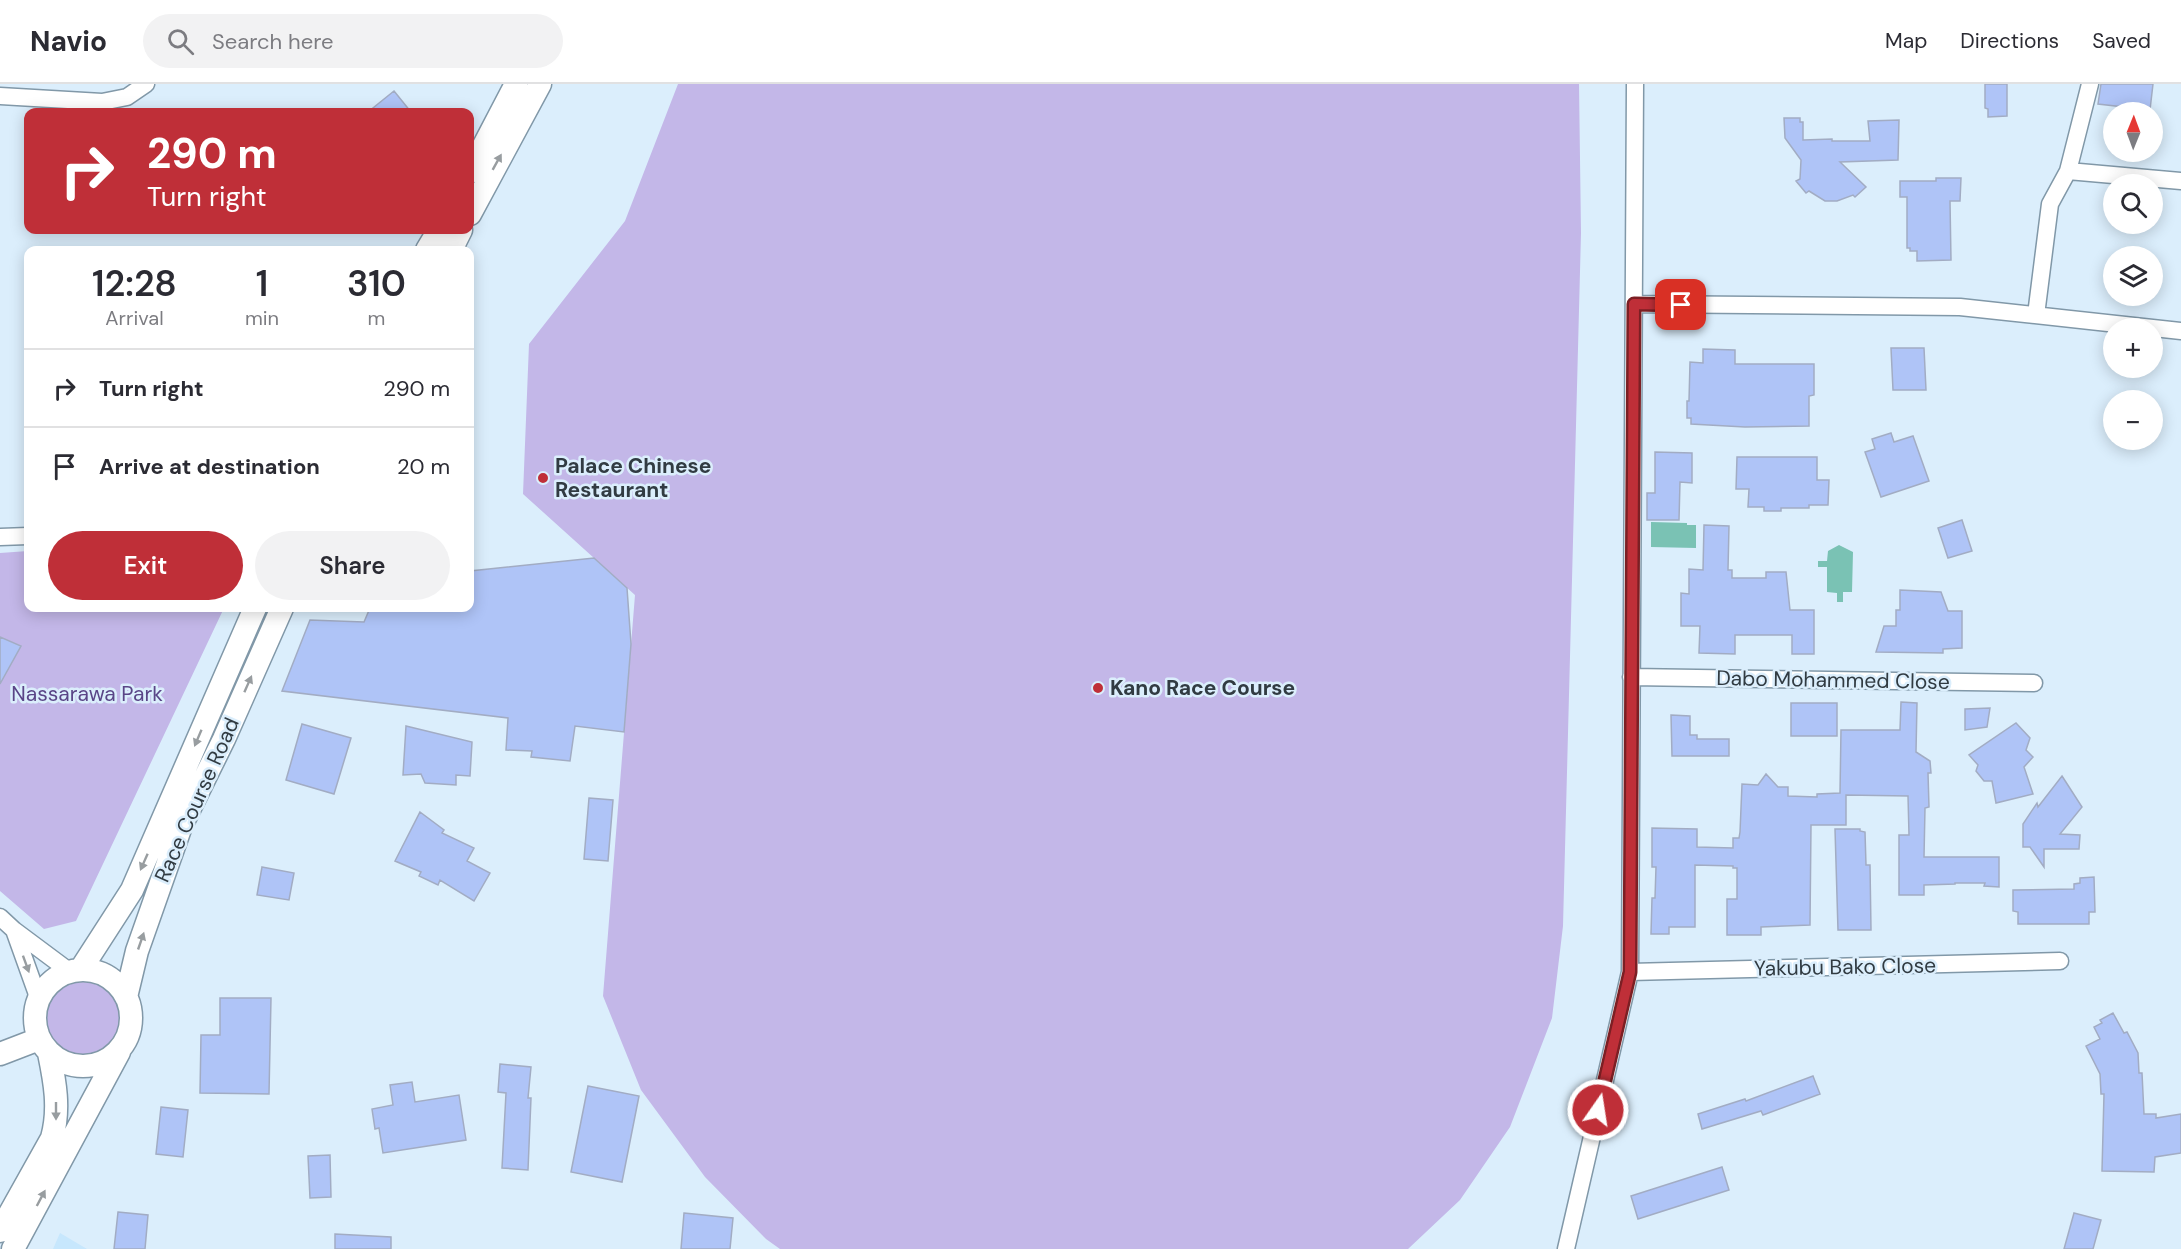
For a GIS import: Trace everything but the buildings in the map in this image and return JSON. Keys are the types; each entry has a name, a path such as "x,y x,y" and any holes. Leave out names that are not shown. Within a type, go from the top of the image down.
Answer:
{"street":[{"path":"0,96 102,102 127,97 146,84"},
{"path":"474,164 516,84"},
{"path":"474,207 540,84"},
{"path":"1566,1249 1630,972 1635,84"},
{"path":"2036,315 2050,204 2068,171 2090,84"},
{"path":"2068,171 2181,181"},
{"path":"1634,304 1960,307 2181,331"},
{"path":"0,537 24,536"},
{"name":"Race Course Road","path":"75,970 132,890 253,612"},
{"name":"Race Course Road","path":"126,997 137,951 181,826 224,739 280,612"},
{"name":"Dabo Mohammed Close","path":"1631,677 2034,683"},
{"path":"0,917 14,930 75,970 103,975 117,984 126,997 130,1011 130,1026 126,1040 13,1249"},
{"path":"14,930 38,997"},
{"name":"Yakubu Bako Close","path":"1630,972 2060,962"},
{"path":"0,1231 52,1138 56,1122 57,1103 44,1046 35,1027 34,1014 38,997 52,981 75,970"},
{"path":"0,1053 44,1046 64,1063 82,1066 100,1063 115,1054 126,1040"}],"shaded area":[{"path":"1651,522 1696,525 1696,548 1651,547"},
{"path":"1839,545 1853,552 1852,592 1843,592 1843,602 1837,602 1837,593 1827,592 1827,567 1818,567 1818,561 1827,561 1828,551"},
{"path":"60,1233 87,1249 53,1249"}],"green space":[{"name":"Kano Race Course","path":"678,84 1579,84 1581,233 1563,926 1552,1018 1510,1127 1460,1200 1408,1249 780,1249 766,1239 705,1177 641,1090 603,996 635,595 523,494 529,344 625,221"},
{"name":"Nassarawa Park","path":"24,551 24,612 222,612 76,921 44,929 0,891 0,553"},
{"path":"83,982 97,985 109,993 117,1005 120,1019 117,1033 109,1045 97,1053 83,1056 69,1053 57,1045 49,1033 46,1019 49,1005 57,993 69,985"}],"place":[{"name":"Palace Chinese Restaurant","path":"543,478"},
{"name":"Kano Race Course","path":"1098,688"}],"route":[{"path":"1598,1110 1630,972 1634,304 1681,305"}]}
